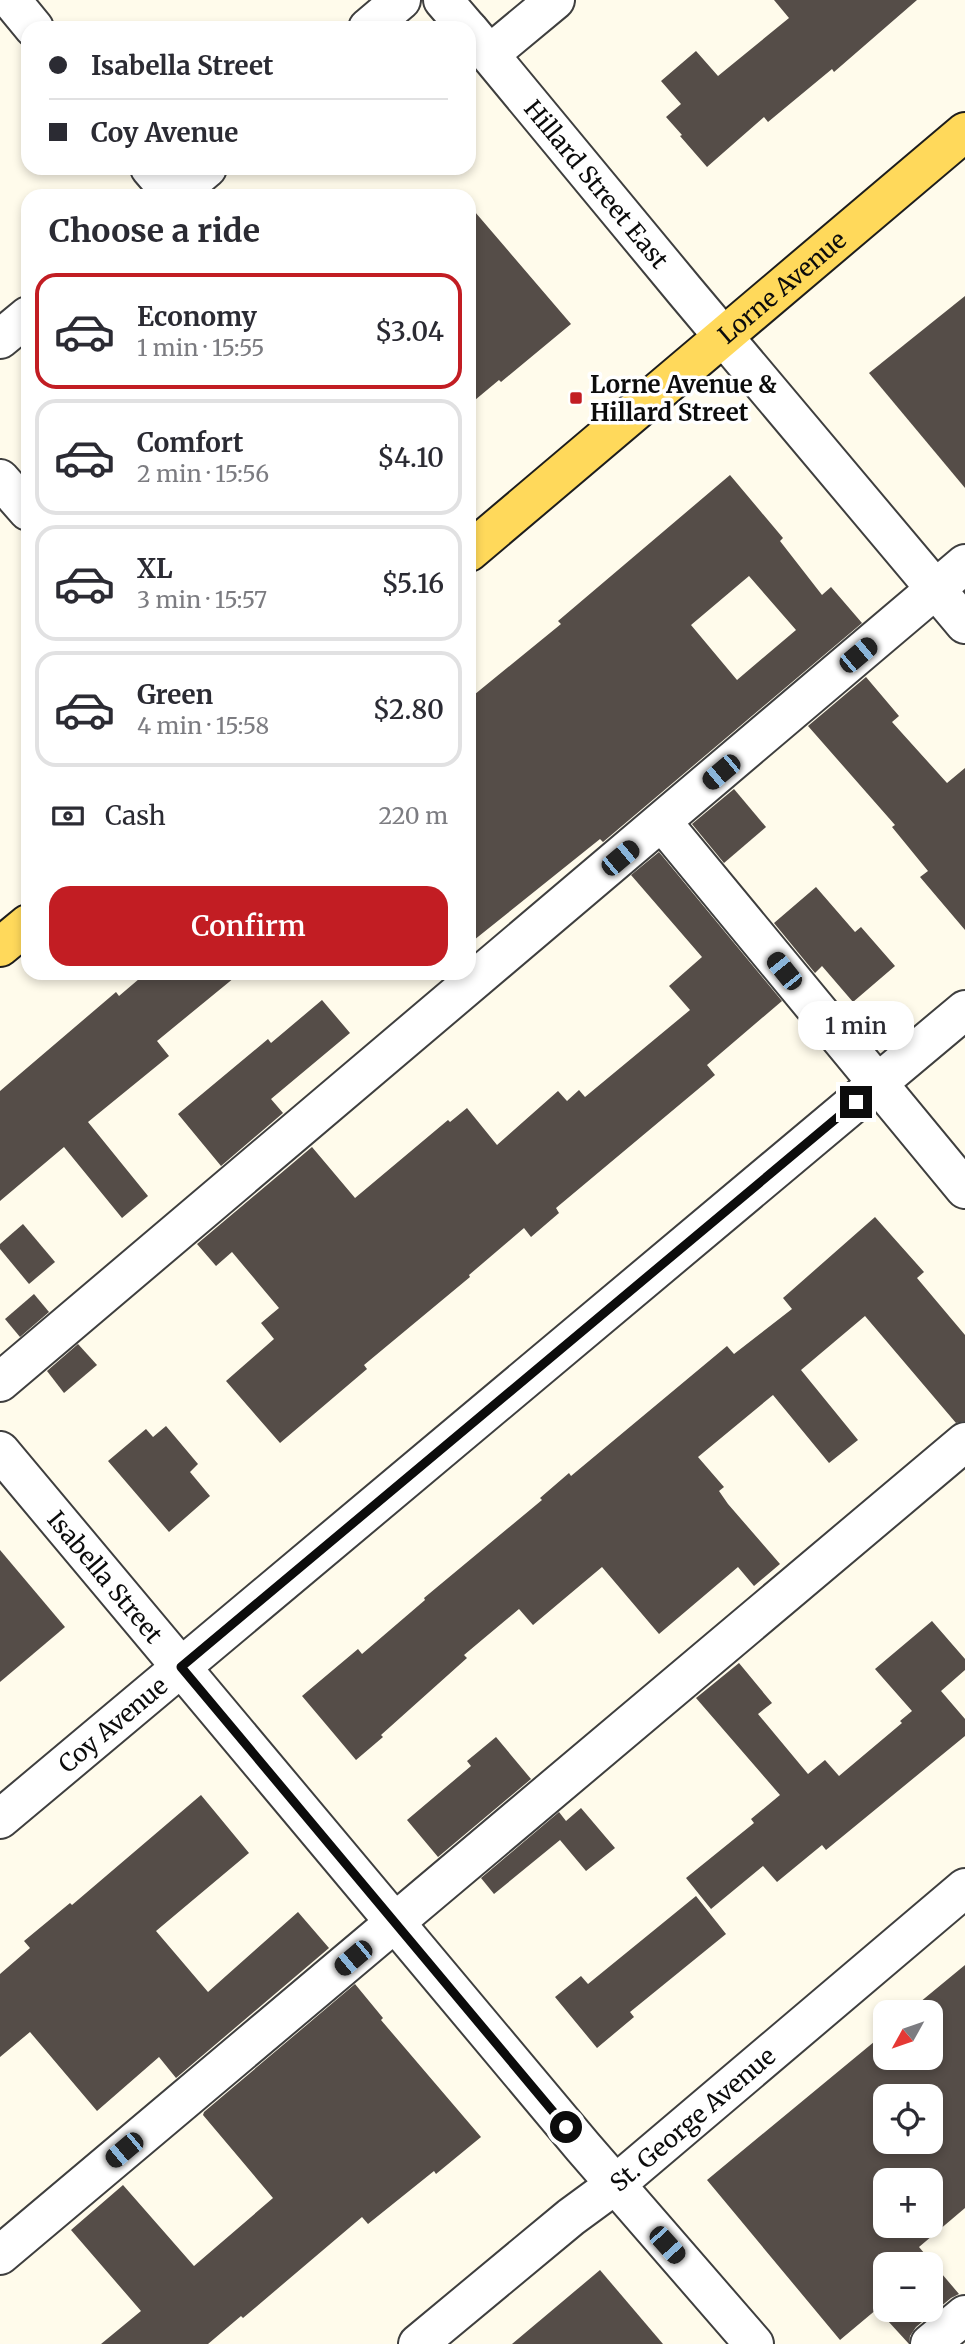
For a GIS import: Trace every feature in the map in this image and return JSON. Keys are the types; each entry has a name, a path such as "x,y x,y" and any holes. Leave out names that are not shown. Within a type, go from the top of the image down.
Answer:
{"main road":[{"name":"Lorne Avenue","path":"476,546 965,132"},
{"path":"0,947 21,930"}],"street":[{"path":"11,0 28,21"},
{"path":"376,21 401,0"},
{"name":"Hillard Street East","path":"443,0 461,21"},
{"path":"476,37 555,0"},
{"name":"Hillard Street East","path":"476,38 965,624"},
{"path":"156,175 168,189"},
{"path":"182,189 199,175"},
{"path":"0,339 21,322"},
{"path":"0,479 21,503"},
{"path":"476,979 965,565"},
{"path":"662,822 965,1189"},
{"path":"0,1382 475,980"},
{"name":"Coy Avenue","path":"0,1819 965,1010"},
{"path":"0,2255 965,1442"},
{"name":"Isabella Street","path":"0,1451 394,1923 754,2344"},
{"name":"St. George Avenue","path":"418,2344 571,2217 616,2184 965,1888"},
{"path":"930,2344 965,2315"}],"building":[{"path":"774,0 917,0 834,72 832,69 768,122 764,117 707,167 666,117 681,104 661,81 696,51 718,76 789,18"},
{"path":"476,213 571,324 501,382 499,380 476,399"},
{"path":"965,296 965,488 869,373"},
{"path":"730,475 783,538 780,541 822,595 831,587 862,623 603,842 600,839 476,938 476,693 561,624 558,621","holes":["749,576 796,630 737,680 691,625"]},
{"path":"866,677 899,716 892,722 947,783 965,768 965,930 920,877 928,871 892,827 895,825 808,726"},
{"path":"734,789 766,827 724,863 692,824"},
{"path":"659,852 782,1001 707,1065 715,1075 556,1208 559,1213 531,1237 524,1228 364,1365 367,1369 280,1443 226,1381 274,1339 261,1323 279,1308 232,1252 216,1266 197,1244 312,1147 355,1198 448,1120 450,1122 467,1108 497,1145 558,1091 567,1101 579,1090 585,1097 690,1010 669,986 702,957 631,875"},
{"path":"816,887 855,932 861,927 895,966 853,1002 822,966 815,973 774,923"},
{"path":"138,980 231,980 157,1041 169,1056 88,1122 148,1196 122,1218 64,1147 0,1201 0,1091 116,992 119,996"},
{"path":"322,1000 350,1033 271,1099 283,1113 221,1166 178,1114 268,1039 271,1043"},
{"path":"875,1217 924,1272 917,1278 965,1335 965,1421 956,1423 865,1316 801,1370 858,1440 829,1463 773,1395 698,1457 724,1487 719,1491 728,1504 780,1564 754,1586 738,1567 659,1634 602,1567 533,1625 519,1609 464,1655 467,1658 356,1760 302,1696 358,1649 362,1654 425,1600 424,1598 542,1500 540,1498 569,1473 571,1476 727,1346 734,1354 792,1309 783,1298"},
{"path":"23,1224 55,1262 29,1284 0,1249 0,1244"},
{"path":"34,1294 49,1312 20,1337 5,1319"},
{"path":"78,1344 97,1365 64,1393 47,1371"},
{"path":"166,1426 198,1464 190,1472 210,1496 169,1532 108,1461 146,1429 153,1437"},
{"path":"0,1550 65,1627 0,1682"},
{"path":"932,1621 965,1659 965,1670 941,1691 965,1719 965,1736 826,1850 822,1845 777,1882 763,1866 711,1909 686,1878 754,1823 751,1819 780,1795 696,1698 739,1663 772,1703 758,1714 808,1774 825,1760 839,1776 902,1723 900,1721 912,1711 875,1669"},
{"path":"496,1737 531,1779 438,1857 407,1820 471,1766 467,1761"},
{"path":"201,1795 249,1853 156,1931 208,1992 298,1912 329,1948 176,2078 159,2057 97,2111 30,2032 0,2057 0,1974 30,1948 24,1941 70,1903 72,1905"},
{"path":"581,1808 615,1848 586,1871 560,1840 494,1894 481,1878 559,1812 566,1821"},
{"path":"696,1896 726,1934 630,2012 634,2017 597,2048 555,1997 581,1976 588,1984"},
{"path":"965,1965 965,2208 943,2227 943,2168 873,2168 873,2238 930,2238 919,2247 923,2252 873,2252 873,2312 840,2340 707,2180 873,2043 873,2070 943,2070 943,2000 923,2000"},
{"path":"355,1984 383,2018 381,2020 481,2137 368,2224 362,2217 243,2318 241,2316 208,2344 101,2344 141,2311 71,2230 123,2185 194,2266 273,2198 203,2115 204,2112"},
{"path":"600,2270 663,2344 512,2344"},
{"path":"943,2275 959,2294 943,2305"},
{"path":"889,2322 922,2322 910,2336 909,2344"}],"place":[{"name":"Lorne Avenue & Hillard Street","path":"576,398"}],"route":[{"path":"566,2127 181,1667 856,1102"}]}
